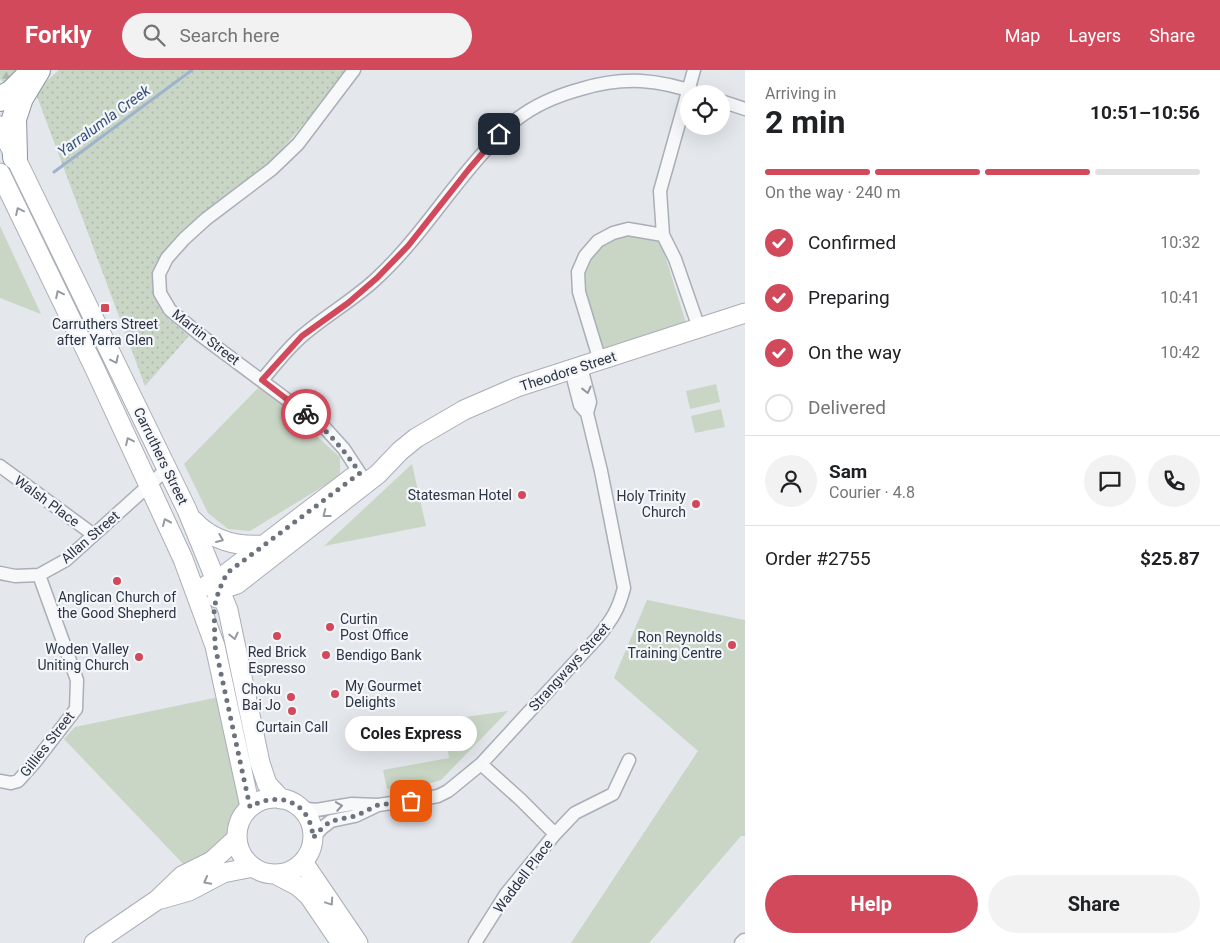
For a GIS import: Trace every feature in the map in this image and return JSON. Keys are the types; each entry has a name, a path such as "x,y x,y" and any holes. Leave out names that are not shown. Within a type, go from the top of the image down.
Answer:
{"highway":[{"path":"0,99 12,92 33,70"},
{"path":"8,165 14,119 22,98 38,70"}],"main road":[{"name":"Carruthers Street","path":"0,126 8,165 183,559 215,646 250,807"},
{"name":"Carruthers Street","path":"8,165 168,468 188,510 228,610 260,763 267,784 281,799"},
{"name":"Theodore Street","path":"215,646 214,608 219,590 227,573 264,545 363,478 378,474 400,451 416,438 464,410 517,387 745,312"},
{"name":"Theodore Street","path":"219,590 236,584 363,478"},
{"path":"188,510 193,521 214,536 238,545 264,545"},
{"path":"183,559 199,582 219,590"},
{"path":"275,874 293,870 303,862 310,851 313,838 308,818 300,808 281,799 262,800 250,807 238,824 238,846 244,858 253,867 262,872 275,874 298,886 309,896 341,943"},
{"path":"94,943 157,900 182,876 212,861 237,838"},
{"path":"303,862 358,943"},
{"path":"157,900 189,891 223,873 253,867"}],"street":[{"name":"Martin Street","path":"354,70 298,144 272,169 206,219 167,258 159,274 160,293 170,310 324,428 344,449 363,478"},
{"path":"694,70 694,85"},
{"path":"262,380 302,336 348,303 377,278 408,246 499,134 517,119 570,92 600,83 629,81 660,82 680,88"},
{"path":"730,104 745,110"},
{"path":"680,133 660,191 663,235 675,259 699,328"},
{"path":"600,360 579,292 578,272 585,256 598,241 612,233 628,229 663,235"},
{"name":"Strangways Street","path":"300,808 316,810 352,804 378,805 438,796 464,779 480,764 598,637 614,616 620,604 624,588 601,471 587,413 590,402 576,368"},
{"name":"Walsh Place","path":"0,466 94,535"},
{"name":"Allan Street","path":"0,573 15,576 39,575 66,560 168,468"},
{"name":"Gillies Street","path":"0,781 11,783 18,781 76,709 77,680 39,575"},
{"name":"Waddell Place","path":"475,943 506,894 555,834 575,813 613,794 629,760"},
{"name":"Waddell Place","path":"480,764 521,800 555,834"},
{"name":"Strangways Street","path":"313,838 331,821 356,816 378,805"}],"green space":[{"path":"0,70 23,70 6,84 0,79"},
{"path":"59,70 349,70 268,166 161,254 155,284 163,314 189,336 145,386 35,91"},
{"path":"0,226 41,314 0,298"},
{"path":"632,233 658,233 686,323 602,353 583,289 583,271 589,257 606,242 621,236"},
{"path":"716,384 720,402 690,409 686,391"},
{"path":"260,386 340,457 340,476 250,531 228,529 208,513 184,464"},
{"path":"721,409 725,427 695,433 691,416"},
{"path":"412,464 426,526 324,546"},
{"path":"647,600 745,620 745,836 741,836 649,943 571,943 698,751 614,678"},
{"path":"219,697 243,805 231,838 187,868 64,739 75,727"},
{"path":"508,711 441,780 428,784 387,789 383,770 449,758 444,720"}],"waterway":[{"name":"Yarralumla Creek","path":"54,172 192,70"}],"way so far":[{"path":"306,414 324,428 344,449 360,473 227,573 219,590 214,608 215,646 250,807 262,800 281,799 294,803 308,818 313,838 331,821 356,816 378,805 411,801"}],"place":[{"name":"Carruthers Street after Yarra Glen","path":"105,308"},
{"name":"Statesman Hotel","path":"522,495"},
{"name":"Holy Trinity Church","path":"696,504"},
{"name":"Anglican Church of the Good Shepherd","path":"117,581"},
{"name":"Curtin Post Office","path":"330,627"},
{"name":"Red Brick Espresso","path":"277,636"},
{"name":"Ron Reynolds Training Centre","path":"732,645"},
{"name":"Bendigo Bank","path":"326,655"},
{"name":"Woden Valley Uniting Church","path":"139,657"},
{"name":"My Gourmet Delights","path":"335,694"},
{"name":"Choku Bai Jo","path":"291,697"},
{"name":"Curtain Call","path":"292,711"},
{"name":"Coles Express","path":"411,801"}],"route":[{"path":"306,414 262,380 302,336 348,303 377,278 408,246 436,209 499,134"}]}
